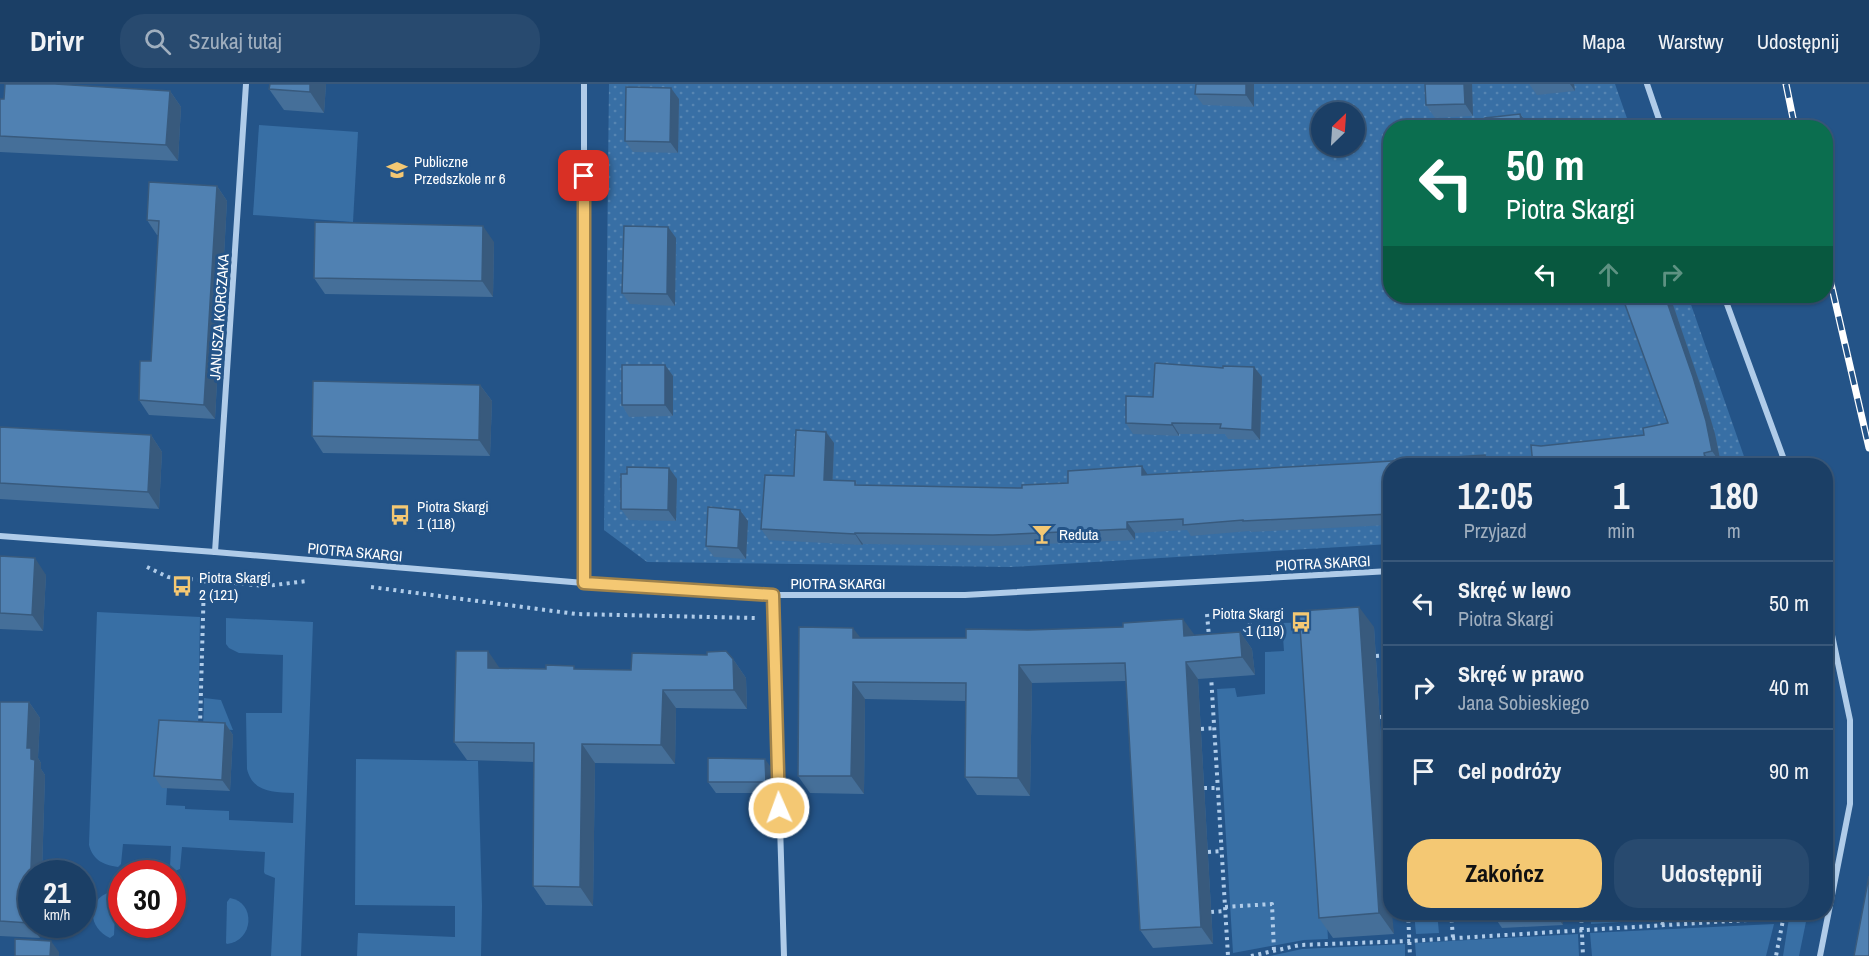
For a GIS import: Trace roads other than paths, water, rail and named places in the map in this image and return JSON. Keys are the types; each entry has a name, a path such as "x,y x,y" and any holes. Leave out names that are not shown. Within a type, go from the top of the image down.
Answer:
{"street":[{"path":"239,84 246,84"},
{"name":"JANUSZA KORCZAKA","path":"216,552 246,84"},
{"path":"584,84 584,583"},
{"path":"1647,84 1659,120"},
{"path":"1727,303 1783,458"},
{"name":"PIOTRA SKARGI","path":"0,536 584,583 773,595 965,595 1383,571"},
{"path":"773,595 784,956"},
{"path":"1833,640 1850,720 1850,804 1833,890"},
{"path":"1820,956 1827,920"}],"railway":[{"path":"1786,84 1793,120"},
{"path":"1833,292 1869,448"}],"place":[{"name":"Publiczne Przedszkole nr 6","path":"397,170"},
{"name":"Piotra Skargi 1 (118)","path":"400,515"},
{"name":"Reduta","path":"1042,534"},
{"name":"Piotra Skargi 2 (121)","path":"182,586"},
{"name":"Piotra Skargi 1 (119)","path":"1301,622"}]}
